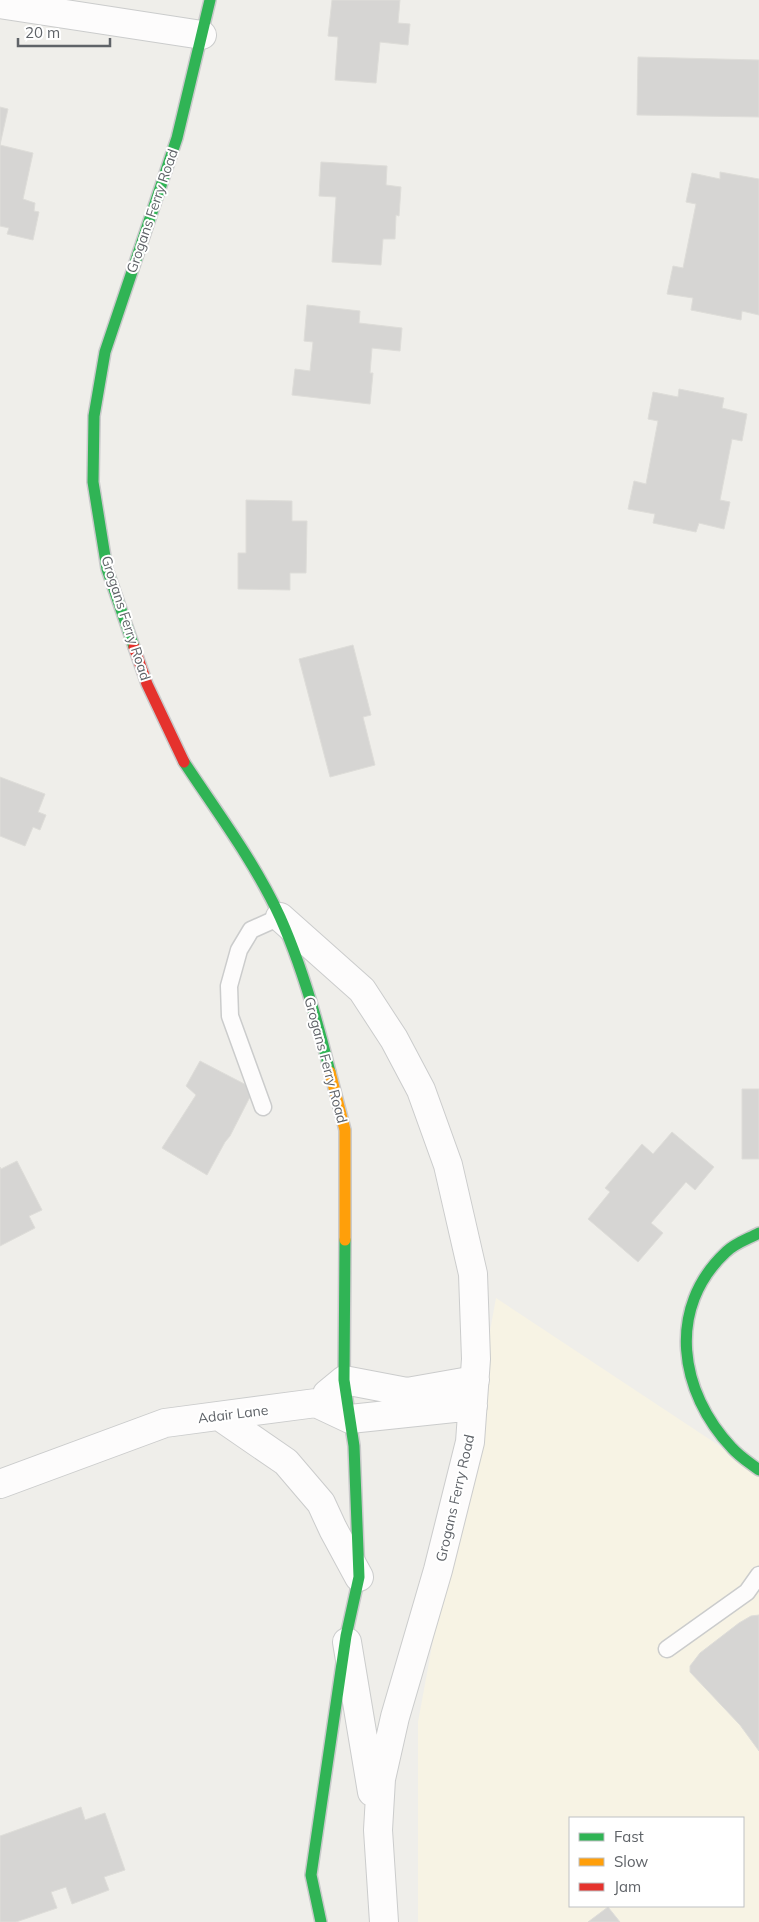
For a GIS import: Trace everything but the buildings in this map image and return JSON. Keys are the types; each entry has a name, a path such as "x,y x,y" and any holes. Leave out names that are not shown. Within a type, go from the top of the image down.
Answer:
{"street":[{"name":"Grogans Ferry Road","path":"210,0 177,138 105,352 94,416 93,482 107,569 147,684 183,761 252,864 280,917 314,1008 345,1130 344,1380 354,1446 359,1577 346,1636 311,1875 320,1922"},
{"path":"0,4 202,35"},
{"name":"Grogans Ferry Road","path":"280,917 362,990 394,1039 421,1090 448,1165 473,1274 474,1393 470,1442 438,1570 393,1726 381,1779 378,1830 384,1922"},
{"path":"759,1233 727,1252 702,1279 688,1312 684,1346 691,1383 709,1420 733,1450 759,1470"},
{"path":"344,1380 407,1392 474,1393 350,1419 316,1403 344,1380"},
{"name":"Adair Lane","path":"0,1484 165,1423 316,1403"},
{"path":"220,1416 286,1462 321,1503 332,1529 359,1577"},
{"path":"346,1636 378,1830"}],"lane":[{"path":"263,1107 230,1016 229,986 239,950 251,930 280,917"},
{"path":"667,1649 747,1592 759,1575"}],"shaded area":[{"path":"496,1298 759,1472 759,1922 418,1922 418,1722"}],"traffic: fast":[{"path":"134,647 107,569 93,482 94,416 105,352 177,138 210,0"},
{"path":"184,762 259,876 280,917 308,993 330,1072"},
{"path":"759,1233 726,1252 707,1274 694,1298 688,1324 687,1350 691,1376 700,1402 714,1426 735,1451 759,1470"},
{"path":"321,1922 311,1875 346,1636 359,1577 354,1446 344,1380 345,1240"}],"traffic: slow":[{"path":"330,1072 345,1130 345,1240"}],"traffic: jam":[{"path":"134,647 147,684 184,762"}]}
